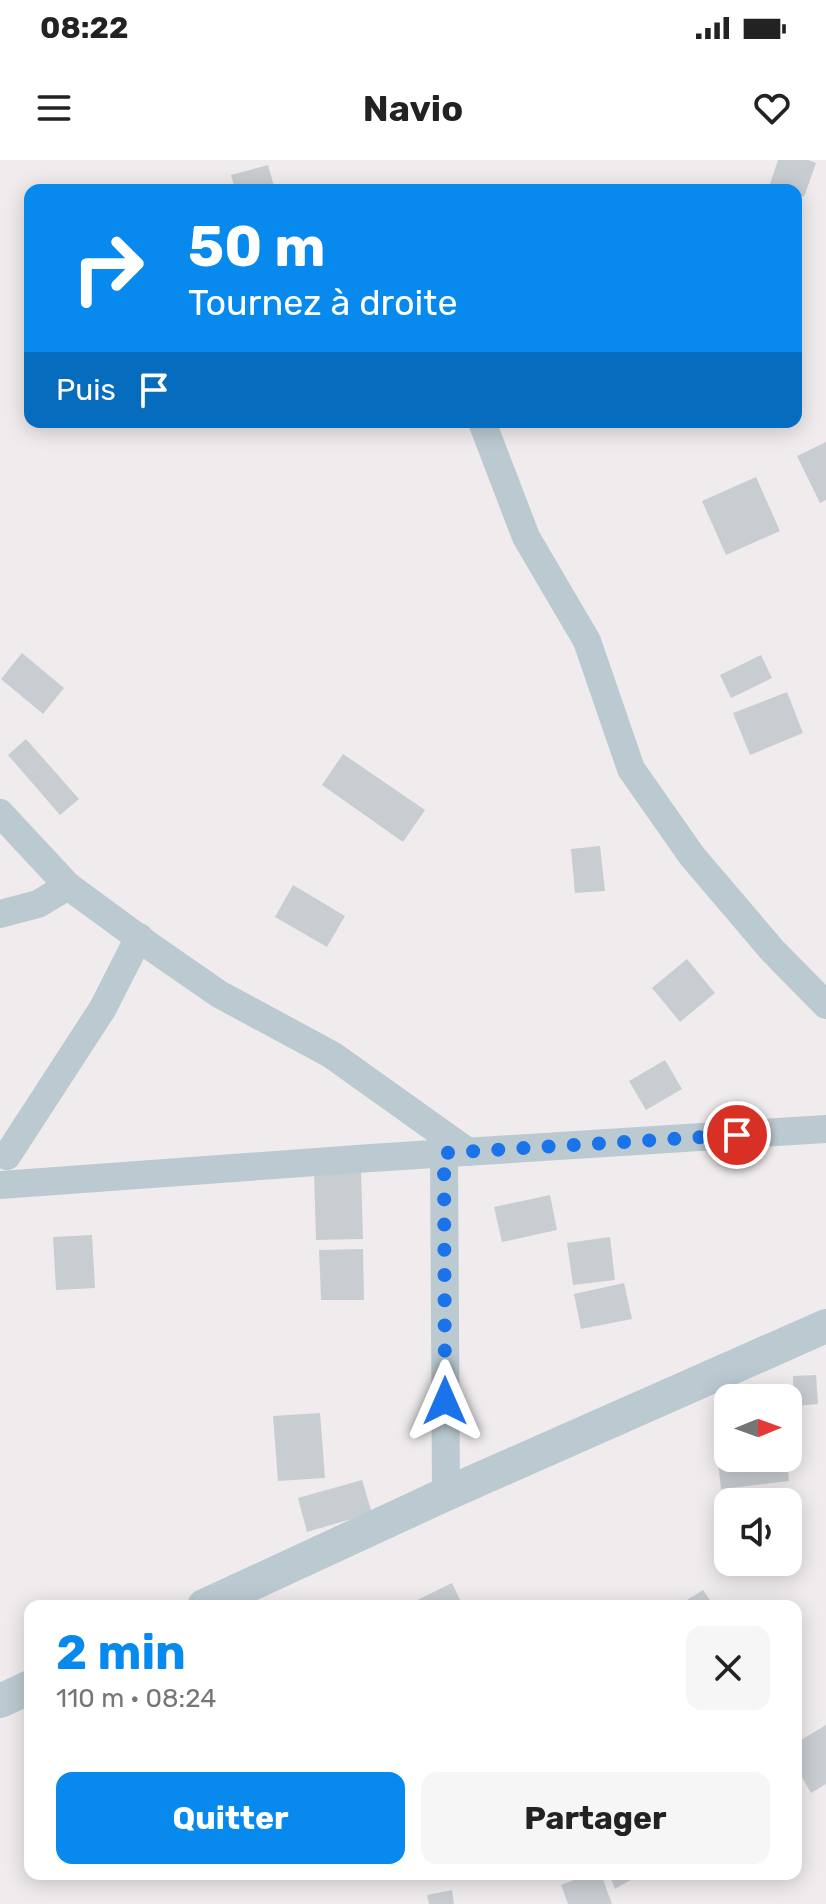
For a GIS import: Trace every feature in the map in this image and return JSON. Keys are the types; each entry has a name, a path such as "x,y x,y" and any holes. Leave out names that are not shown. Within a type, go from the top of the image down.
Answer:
{"street":[{"path":"484,428 526,537 587,641 631,769 692,856 772,950 826,1005"},
{"path":"3,824 68,886 219,994 332,1055 456,1152"},
{"path":"0,914 38,904 68,886"},
{"path":"139,937 103,1008 3,1149 3,1192 456,1152 826,1129"},
{"path":"446,1494 456,1152"},
{"path":"217,1600 446,1494 826,1326"},
{"path":"0,1701 24,1690"}],"building":[{"path":"778,160 816,163 804,197 802,184 770,184"},
{"path":"268,165 273,184 233,184 231,175"},
{"path":"826,442 826,500 820,503 797,456"},
{"path":"756,477 780,531 726,555 702,501"},
{"path":"22,653 64,688 43,714 1,679"},
{"path":"761,655 772,678 731,698 720,675"},
{"path":"787,692 803,733 750,755 733,713"},
{"path":"26,739 79,799 60,815 8,755"},
{"path":"343,754 425,810 403,842 322,785"},
{"path":"600,846 605,891 575,893 571,849"},
{"path":"293,885 345,916 327,947 275,917"},
{"path":"687,959 715,993 680,1022 652,988"},
{"path":"665,1060 682,1089 646,1110 629,1081"},
{"path":"361,1169 363,1239 316,1240 314,1171"},
{"path":"550,1195 557,1230 502,1242 494,1207"},
{"path":"92,1235 95,1288 56,1290 53,1237"},
{"path":"610,1237 615,1280 573,1285 567,1243"},
{"path":"363,1249 364,1300 321,1300 319,1250"},
{"path":"624,1283 632,1319 581,1329 574,1294"},
{"path":"816,1375 818,1404 802,1405 802,1384 793,1384 793,1376"},
{"path":"320,1413 325,1478 278,1481 273,1416"},
{"path":"719,1472 788,1472 789,1481 721,1488"},
{"path":"362,1480 372,1513 307,1532 298,1498"},
{"path":"452,1583 460,1600 417,1600"},
{"path":"703,1590 710,1600 687,1600"},
{"path":"826,1725 826,1784 811,1793 802,1777 802,1739"},
{"path":"574,1880 603,1880 612,1904 568,1904 561,1885"},
{"path":"611,1880 631,1880 615,1889"},
{"path":"452,1890 454,1904 429,1904 427,1895"}],"route":[{"path":"445,1401 444,1153 737,1135"}]}
